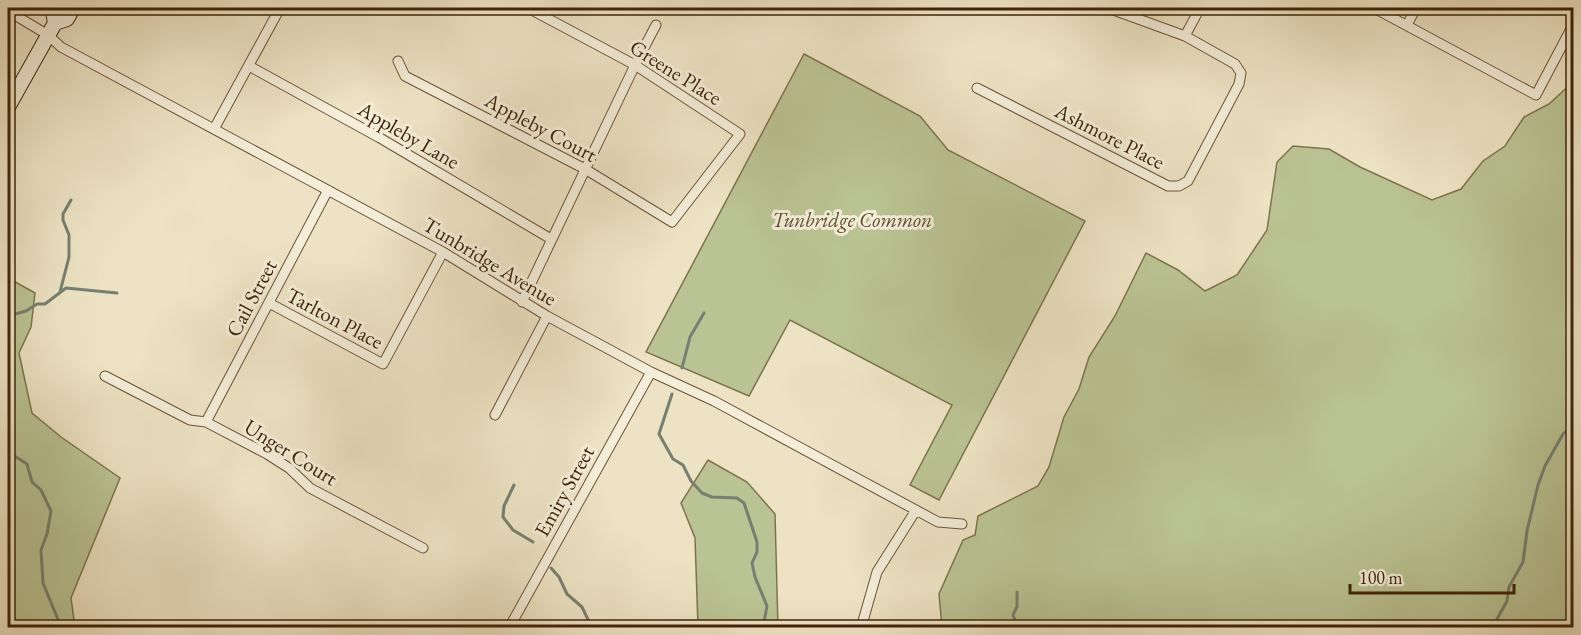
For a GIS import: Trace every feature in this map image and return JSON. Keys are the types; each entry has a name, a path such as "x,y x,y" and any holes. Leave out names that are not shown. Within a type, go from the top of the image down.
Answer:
{"main road":[{"path":"8,107 52,29 55,8"},
{"path":"52,29 67,19 73,8"}],"street":[{"path":"214,129 280,8"},
{"name":"Greene Place","path":"528,8 635,65 740,134 672,222"},
{"path":"1108,8 1185,36 1200,8"},
{"path":"1374,8 1536,95 1574,23"},
{"path":"1407,25 1416,8"},
{"name":"Tunbridge Avenue","path":"8,11 52,29 61,47 443,252 522,302 651,372 714,401 939,522 962,524"},
{"path":"522,302 656,25"},
{"name":"Ashmore Place","path":"977,88 1168,186 1179,186 1188,181 1239,84 1241,73 1235,64 1185,36"},
{"name":"Appleby Court","path":"398,61 405,76 585,169 672,222"},
{"name":"Appleby Lane","path":"249,66 380,138 551,239"},
{"name":"Cail Street","path":"206,422 328,190"},
{"name":"Tarlton Place","path":"269,303 383,364 443,252"},
{"path":"495,415 547,316"},
{"name":"Emiry Street","path":"509,627 651,372"},
{"name":"Unger Court","path":"105,376 190,420 206,422 267,454 289,468 310,488 423,548"},
{"path":"863,627 877,572 916,510"}],"green space":[{"name":"Tunbridge Common","path":"804,54 920,116 948,150 1085,221 939,500 910,485 952,405 790,320 749,396 646,352"},
{"path":"1573,82 1573,627 942,627 939,594 963,540 975,535 978,516 1038,486 1049,467 1064,417 1079,389 1089,357 1115,316 1146,253 1178,270 1205,291 1237,275 1267,230 1277,162 1293,146 1329,149 1360,167 1432,200 1461,189 1483,161 1505,146 1524,117 1549,104"},
{"path":"8,278 35,293 31,327 19,353 32,413 61,437 120,478 71,598 75,627 8,627"},
{"path":"708,460 747,482 775,514 778,627 698,627 695,538 681,503"}],"waterway":[{"path":"60,292 69,257 69,235 63,214 71,200"},
{"path":"8,316 26,311 37,304 45,304 66,288 117,293"},
{"path":"682,368 690,337 704,313"},
{"path":"672,394 659,434 673,459 683,465 691,481 702,493 712,497 737,498 744,503 757,542 757,552 752,563 767,606 765,628"},
{"path":"1499,628 1497,619 1507,601 1509,587 1523,562 1527,531 1538,485 1545,466 1563,434 1574,424"},
{"path":"8,440 13,455 27,464 32,482 41,490 51,511 47,534 41,550 43,583 59,622 57,628"},
{"path":"514,485 504,506 503,517 513,530 533,542"},
{"path":"551,568 559,577 567,594 582,607 592,628"},
{"path":"1017,592 1017,607 1013,615 1018,628"}]}
